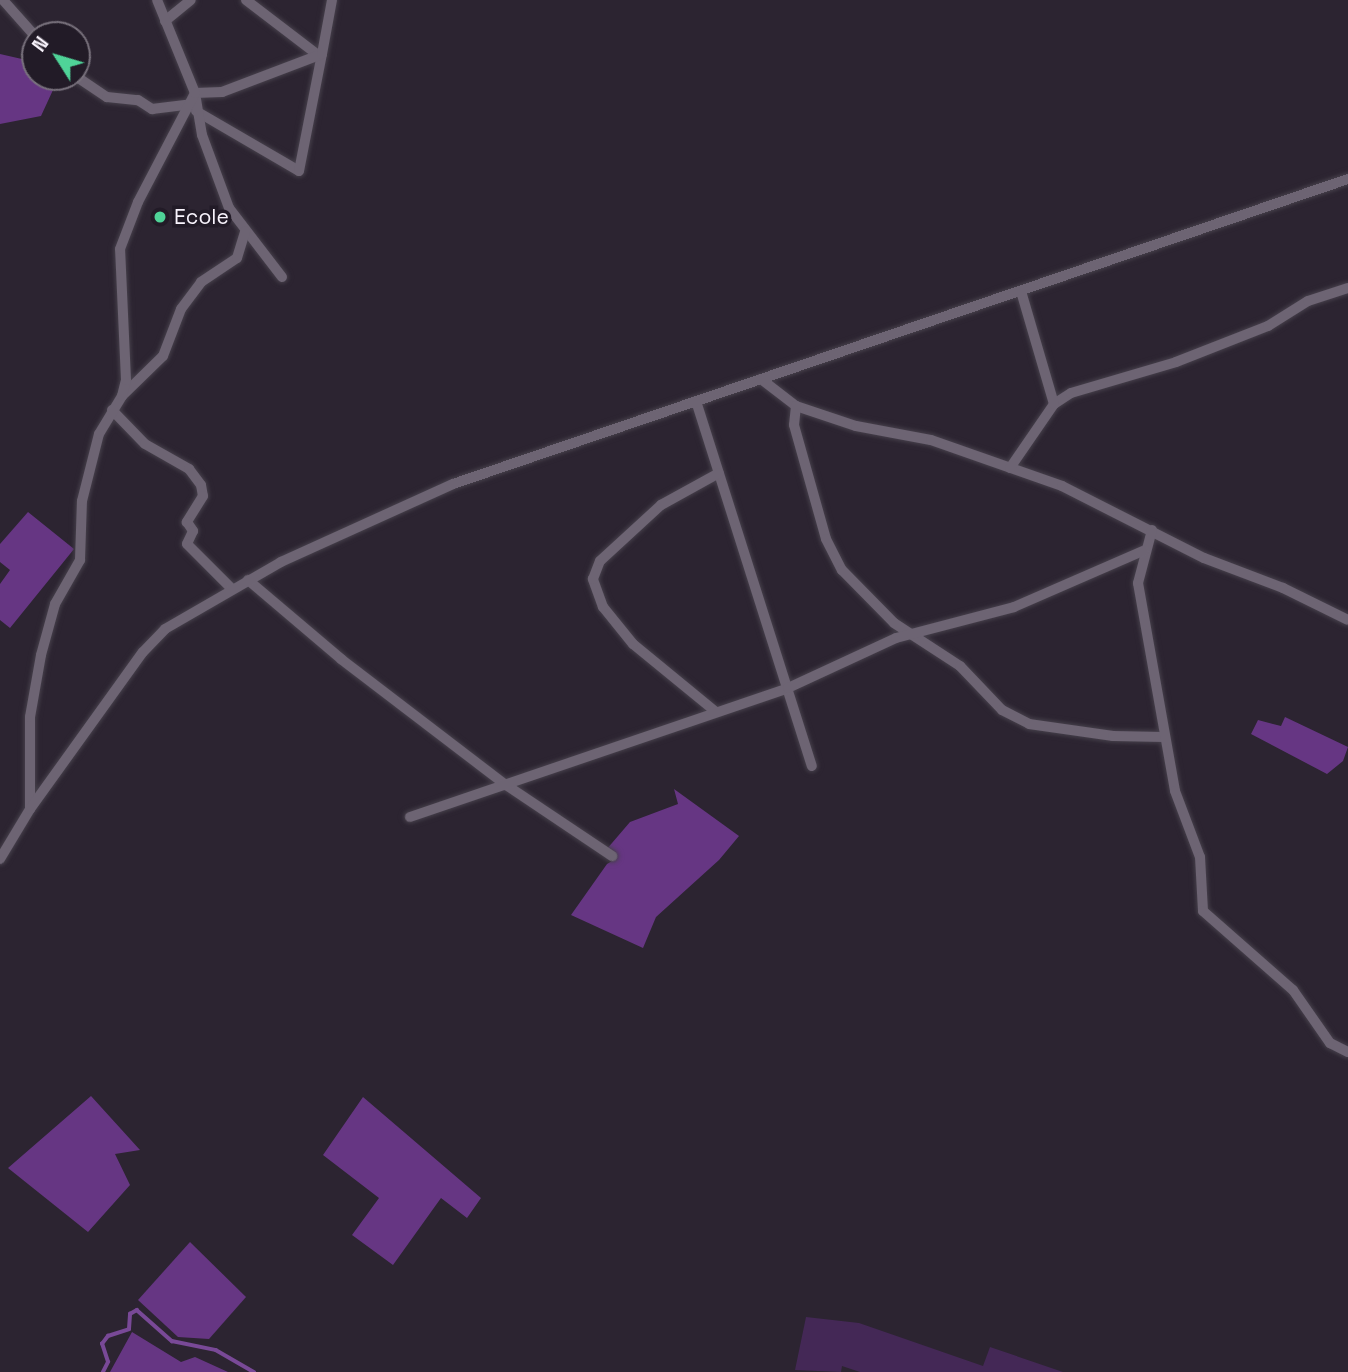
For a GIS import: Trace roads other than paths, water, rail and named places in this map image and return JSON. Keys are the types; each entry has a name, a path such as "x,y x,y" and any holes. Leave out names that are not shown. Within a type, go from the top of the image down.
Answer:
{"street":[{"path":"3,0 22,21"},
{"path":"122,396 127,368 121,334 120,249 191,108 195,93 157,0"},
{"path":"165,21 191,0"},
{"path":"246,0 320,55"},
{"path":"91,86 107,97 138,100 152,109 191,108 299,172 332,0"},
{"path":"195,93 222,92 320,55"},
{"path":"191,108 229,208 245,232 282,276"},
{"path":"0,859 30,809 143,652 165,629 231,588 453,484 1348,179"},
{"path":"30,809 30,717 41,655 55,604 80,561 82,500 99,434 122,396 163,356 181,309 201,282 237,258 245,232"},
{"path":"1010,468 1054,404 1071,393 1176,362 1268,326 1308,301 1348,288"},
{"path":"1021,291 1054,404"},
{"path":"761,379 796,406 856,426 931,440 1062,486 1204,558 1283,588 1348,620"},
{"path":"696,401 812,765"},
{"path":"796,406 794,425 826,539 842,569 909,634 960,666 1002,710 1029,724 1113,736 1164,737"},
{"path":"112,410 145,444 188,469 201,485 203,496 188,519 193,531 187,543 231,588"},
{"path":"716,712 632,644 603,607 593,579 600,561 661,505 719,474"},
{"path":"1152,530 1143,551 1138,583 1158,681 1164,737 1175,791 1200,857 1203,911 1293,990 1330,1043 1348,1052"},
{"path":"410,817 788,688 909,634 1014,607 1143,551"},
{"path":"248,580 341,659 506,785 612,856"}],"waterway":[{"path":"103,1372 108,1362 102,1344 108,1336 129,1329 130,1314 137,1310 172,1341 216,1350 254,1372"}],"place":[{"name":"Ecole","path":"160,217"}]}
